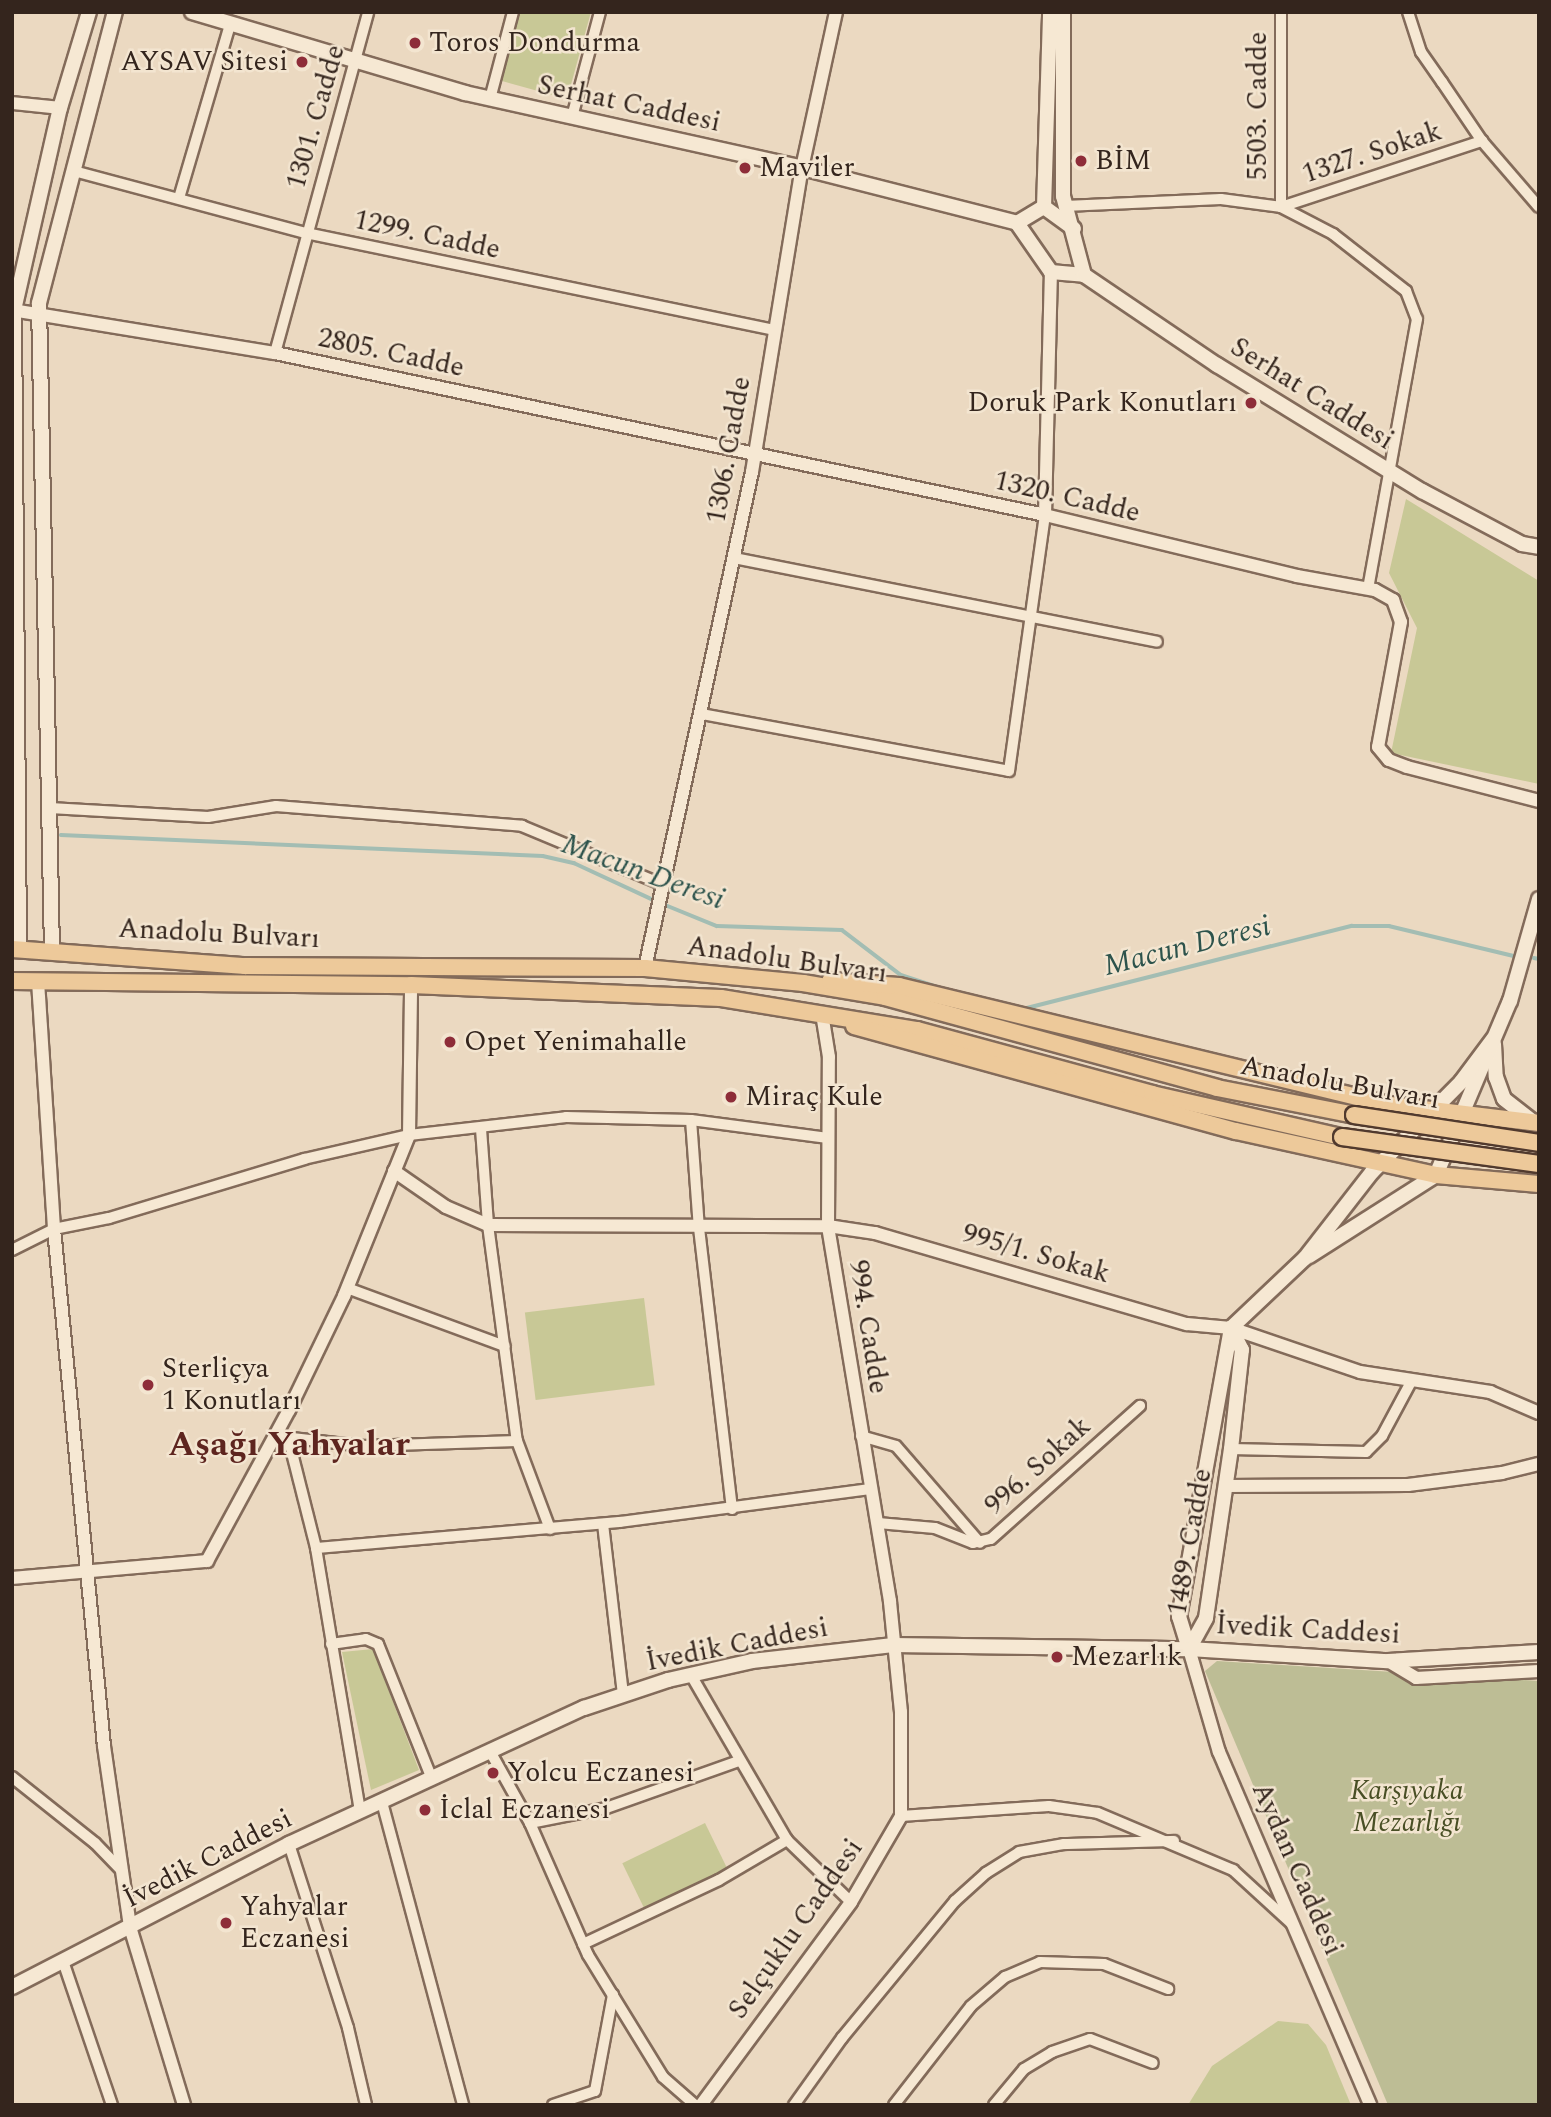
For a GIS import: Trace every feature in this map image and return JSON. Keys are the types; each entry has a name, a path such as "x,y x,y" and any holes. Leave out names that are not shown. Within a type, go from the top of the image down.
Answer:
{"main road":[{"path":"15,949 13,310 60,108 89,12"},
{"path":"52,951 40,311 115,12"},
{"name":"Serhat Caddesi","path":"192,12 355,63 490,99 802,168 1017,223"},
{"path":"1044,207 1050,12"},
{"path":"1063,12 1064,201 1074,229 1084,275"},
{"path":"1044,207 1017,223 1051,272"},
{"path":"1044,207 1074,229"},
{"name":"Serhat Caddesi","path":"1051,272 1084,275 1217,365 1392,472 1522,544"},
{"path":"1522,544 1539,547"},
{"path":"1522,544 1539,560"},
{"path":"1305,1258 1436,1175 1464,1114 1518,979 1539,899"},
{"name":"Anadolu Bulvarı","path":"15,949 245,966 645,968 803,984 886,998 1217,1088 1354,1115 1539,1143"},
{"path":"803,984 855,980 899,986 1172,1055 1390,1105 1536,1123"},
{"name":"Anadolu Bulvarı","path":"12,981 411,985 721,998 917,1030 1164,1097 1342,1137 1539,1164"},
{"path":"822,1014 874,1034 1040,1080 1436,1175 1539,1184"},
{"path":"1231,1328 1305,1258 1383,1162 1434,1111 1493,1039"},
{"path":"1493,1039 1496,1077 1504,1099 1536,1123"},
{"name":"1489. Cadde","path":"1189,1649 1206,1618 1231,1449 1242,1350 1231,1328"},
{"name":"1489. Cadde","path":"1189,1649 1179,1617 1205,1485 1231,1328"},
{"path":"1205,1485 1226,1486"},
{"name":"İvedik Caddesi","path":"12,1987 289,1844 360,1811 623,1694 691,1675 795,1654 893,1645 1189,1649 1388,1661 1539,1652"}],"street":[{"name":"1301. Cadde","path":"275,353 369,12"},
{"path":"490,99 513,12"},
{"path":"572,117 600,12"},
{"name":"1306. Cadde","path":"645,968 734,558 754,457 802,168 836,12"},
{"name":"5503. Cadde","path":"1281,12 1281,207 1333,234 1406,290 1417,319 1392,472 1367,589"},
{"path":"1408,12 1421,52 1482,141 1539,207"},
{"path":"179,198 230,24"},
{"path":"12,103 60,108"},
{"name":"1327. Sokak","path":"1064,201 1221,198 1281,207 1482,141"},
{"name":"1299. Cadde","path":"74,171 306,233 775,330"},
{"path":"702,714 1009,771 1045,515 1051,272"},
{"name":"2805. Cadde","path":"13,310 40,311 275,353 754,457"},
{"name":"1320. Cadde","path":"754,457 1045,515 1297,576 1367,589"},
{"path":"734,558 1157,642"},
{"path":"1367,589 1393,600 1401,622 1378,747 1389,760 1407,767 1539,801"},
{"path":"50,808 208,817 276,806 522,826 663,890"},
{"path":"38,981 54,1229 104,1746 130,1927 184,2105"},
{"path":"12,1578 207,1561 282,1437 347,1288 409,1135 411,985"},
{"name":"994. Cadde","path":"822,1014 829,1057 828,1226 861,1436 878,1523 893,1645"},
{"path":"12,1250 54,1229 109,1218 304,1158 409,1135 481,1129 566,1117 691,1120 828,1138"},
{"path":"691,1120 699,1228 732,1509"},
{"path":"481,1129 488,1225 517,1441 550,1528"},
{"path":"394,1171 446,1207 488,1225"},
{"name":"995/1. Sokak","path":"488,1225 699,1228 828,1226 876,1233 1187,1324 1231,1328 1360,1372 1411,1382 1490,1392 1539,1413"},
{"path":"347,1288 505,1346"},
{"path":"1231,1449 1366,1452 1382,1436 1411,1382"},
{"name":"996. Sokak","path":"878,1523 935,1528 980,1543 991,1539 1140,1406"},
{"path":"861,1436 896,1446 980,1543"},
{"path":"282,1437 363,1446 517,1441"},
{"path":"282,1437 316,1548 360,1811"},
{"path":"1226,1486 1408,1485 1502,1474 1539,1464"},
{"path":"316,1548 603,1524 871,1489"},
{"path":"603,1524 623,1694"},
{"path":"331,1643 366,1639 378,1643 432,1779"},
{"name":"Selçuklu Caddesi","path":"701,2105 851,1902 901,1816 902,1737 893,1645"},
{"name":"Aydan Caddesi","path":"1189,1649 1219,1752 1298,1930 1370,2105"},
{"path":"1388,1661 1416,1678 1539,1671"},
{"path":"691,1675 787,1840 851,1902"},
{"path":"491,1753 530,1823 583,1944 663,2077 695,2105"},
{"path":"530,1823 606,1808 740,1761"},
{"path":"13,1778 95,1843 123,1872"},
{"path":"382,1802 463,2105"},
{"path":"901,1816 1049,1806 1098,1813 1174,1841 1233,1870 1298,1930"},
{"path":"583,1944 719,1880 787,1840"},
{"path":"794,2105 842,2038 956,1901 986,1873 1019,1852 1052,1846 1174,1841"},
{"path":"289,1844 348,2028 366,2105"},
{"path":"63,1961 112,2105"},
{"path":"894,2105 971,2006 1005,1977 1040,1962 1104,1964 1168,1989"},
{"path":"553,2105 595,2091 599,2083 613,1995"},
{"path":"994,2105 1024,2069 1052,2052 1090,2039 1153,2063"}],"green space":[{"path":"520,12 591,12 567,99 502,81"},
{"path":"1406,499 1539,581 1539,784 1391,753 1417,628 1389,573"},
{"path":"644,1298 655,1385 536,1400 525,1313"},
{"path":"373,1649 419,1770 371,1790 342,1652"},
{"name":"Karşıyaka Mezarlığı","path":"1217,1661 1539,1681 1539,2105 1388,2105 1205,1671"},
{"path":"705,1823 727,1869 645,1909 622,1863"},
{"path":"1278,2021 1308,2024 1326,2045 1351,2105 1188,2105 1212,2066"}],"waterway":[{"name":"Macun Deresi","path":"61,835 543,856 574,863 656,901"},
{"name":"Macun Deresi","path":"663,904 717,926 842,930 901,975 941,988"},
{"name":"Macun Deresi","path":"1023,1009 1352,926 1389,926 1514,956"},
{"name":"Macun Deresi","path":"1534,958 1539,959"}],"place":[{"name":"Toros Dondurma","path":"415,43"},
{"name":"AYSAV Sitesi","path":"302,62"},
{"name":"BİM","path":"1081,161"},
{"name":"Maviler","path":"745,168"},
{"name":"Doruk Park Konutları","path":"1251,403"},
{"name":"Opet Yenimahalle","path":"450,1042"},
{"name":"Miraç Kule","path":"731,1097"},
{"name":"Sterliçya 1 Konutları","path":"148,1385"},
{"name":"Mezarlık","path":"1057,1657"},
{"name":"Yolcu Eczanesi","path":"493,1773"},
{"name":"İclal Eczanesi","path":"425,1810"},
{"name":"Yahyalar Eczanesi","path":"226,1923"}],"district":[{"name":"Aşağı Yahyalar","path":"289,1445"}]}
